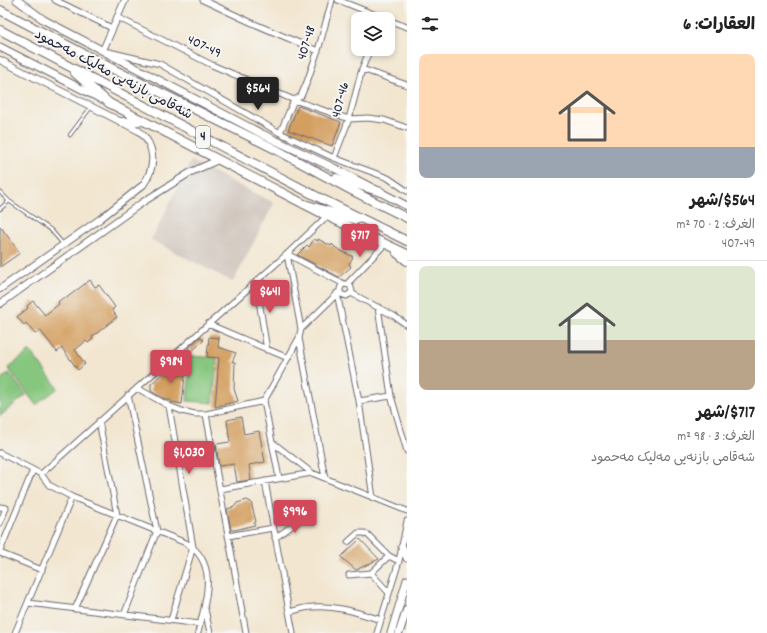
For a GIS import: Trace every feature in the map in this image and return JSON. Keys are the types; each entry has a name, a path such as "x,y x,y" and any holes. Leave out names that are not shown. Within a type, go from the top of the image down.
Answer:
{"main road":[{"path":"17,0 44,20 262,134 334,168 407,206"},
{"name":"شەقامی بازنەیی مەلیک مەحمود","path":"0,10 113,68 276,148 318,172 407,218"},
{"name":"شەقامی بازنەیی مەلیک مەحمود","path":"0,30 314,195 407,241"},
{"path":"0,46 326,216 407,254"},
{"path":"65,64 109,103"},
{"path":"122,122 144,121"},
{"path":"318,172 381,192"},
{"path":"304,204 382,228"},
{"path":"385,244 407,262"},
{"path":"402,547 407,558"},
{"path":"391,633 407,580"},
{"path":"399,633 407,609"}],"street":[{"path":"55,0 112,28"},
{"path":"125,0 103,50 160,64 280,133 334,158 388,178 407,191"},
{"path":"203,0 318,51"},
{"name":"407-48","path":"280,133 294,100 301,96 318,51 332,0"},
{"path":"338,0 365,12"},
{"name":"407-49","path":"117,17 212,65 294,100 349,119"},
{"path":"395,22 407,27"},
{"name":"407-46","path":"334,158 349,119 362,68 367,56"},
{"path":"0,60 139,131 149,143 153,161 148,178 143,185 64,245 0,289"},
{"path":"362,68 407,85"},
{"path":"349,119 368,118 384,120 407,128"},
{"path":"0,304 143,202 191,172 218,160"},
{"path":"41,474 287,254 326,216"},
{"path":"301,329 338,292 341,286 346,284 385,244"},
{"path":"287,254 351,287 351,293"},
{"path":"279,478 264,401 299,338 301,329 287,254"},
{"path":"256,282 267,350"},
{"path":"338,292 344,296 348,296 351,293"},
{"path":"338,292 359,401 373,498"},
{"path":"351,293 378,307 407,325"},
{"path":"378,307 391,396 407,451"},
{"path":"208,324 288,358"},
{"path":"299,338 325,478"},
{"path":"137,388 170,406 189,413 206,414 264,401"},
{"path":"124,615 156,531 128,395"},
{"path":"359,401 391,396"},
{"path":"170,406 193,547 202,560 207,573 208,591 198,633"},
{"path":"206,414 246,633"},
{"path":"75,609 117,515 99,421"},
{"path":"272,442 312,473 407,511"},
{"path":"0,453 41,474 49,486 193,547"},
{"path":"33,470 0,552 42,570"},
{"path":"220,489 312,473"},
{"path":"265,481 293,633"},
{"path":"15,633 72,497"},
{"path":"0,507 6,508 0,523"},
{"path":"275,538 306,516"},
{"path":"377,633 399,561 407,521"},
{"path":"228,536 273,528"},
{"path":"348,542 358,533 364,533 389,556 399,561"},
{"path":"170,620 193,547"},
{"path":"350,575 371,573 389,556"},
{"path":"371,573 389,593"},
{"path":"28,603 200,624"},
{"path":"205,606 210,633"},
{"path":"289,612 313,607 335,607 381,620"}],"lane":[{"path":"70,135 92,107"},
{"path":"0,192 9,201 51,230 64,245"},
{"path":"0,209 9,201"}],"shaded area":[{"path":"191,161 274,203 233,282 151,240"}],"green space":[{"path":"30,351 58,388 36,405 8,368"},
{"path":"191,356 217,358 213,403 187,401"},
{"path":"9,373 26,395 0,416 0,380"}],"building":[{"path":"298,106 341,122 332,146 288,130"},
{"path":"0,226 20,253 0,267"},
{"path":"314,239 318,241 318,239 331,246 332,244 336,248 353,257 349,264 351,267 339,277 297,255 307,245 309,247"},
{"path":"90,280 95,287 99,285 115,307 112,310 117,317 92,337 93,339 88,343 86,341 75,350 85,364 78,370 62,348 57,352 40,330 35,334 26,323 24,325 17,317 28,308 27,306 33,301 45,315 59,304 58,302 64,297 65,299"},
{"path":"200,337 204,340 191,352 188,348"},
{"path":"209,337 219,338 218,347 236,353 232,362 235,362 234,389 238,401 215,407 219,358 207,357"},
{"path":"174,364 186,366 182,404 171,402 171,400 166,400 151,391 151,384"},
{"path":"241,417 244,434 259,431 265,462 249,465 251,480 237,482 234,464 219,466 216,444 230,442 227,420"},
{"path":"247,500 251,502 256,522 254,523 255,525 231,530 227,509 234,507 237,503"},
{"path":"360,539 379,559 356,570 341,557"}]}
